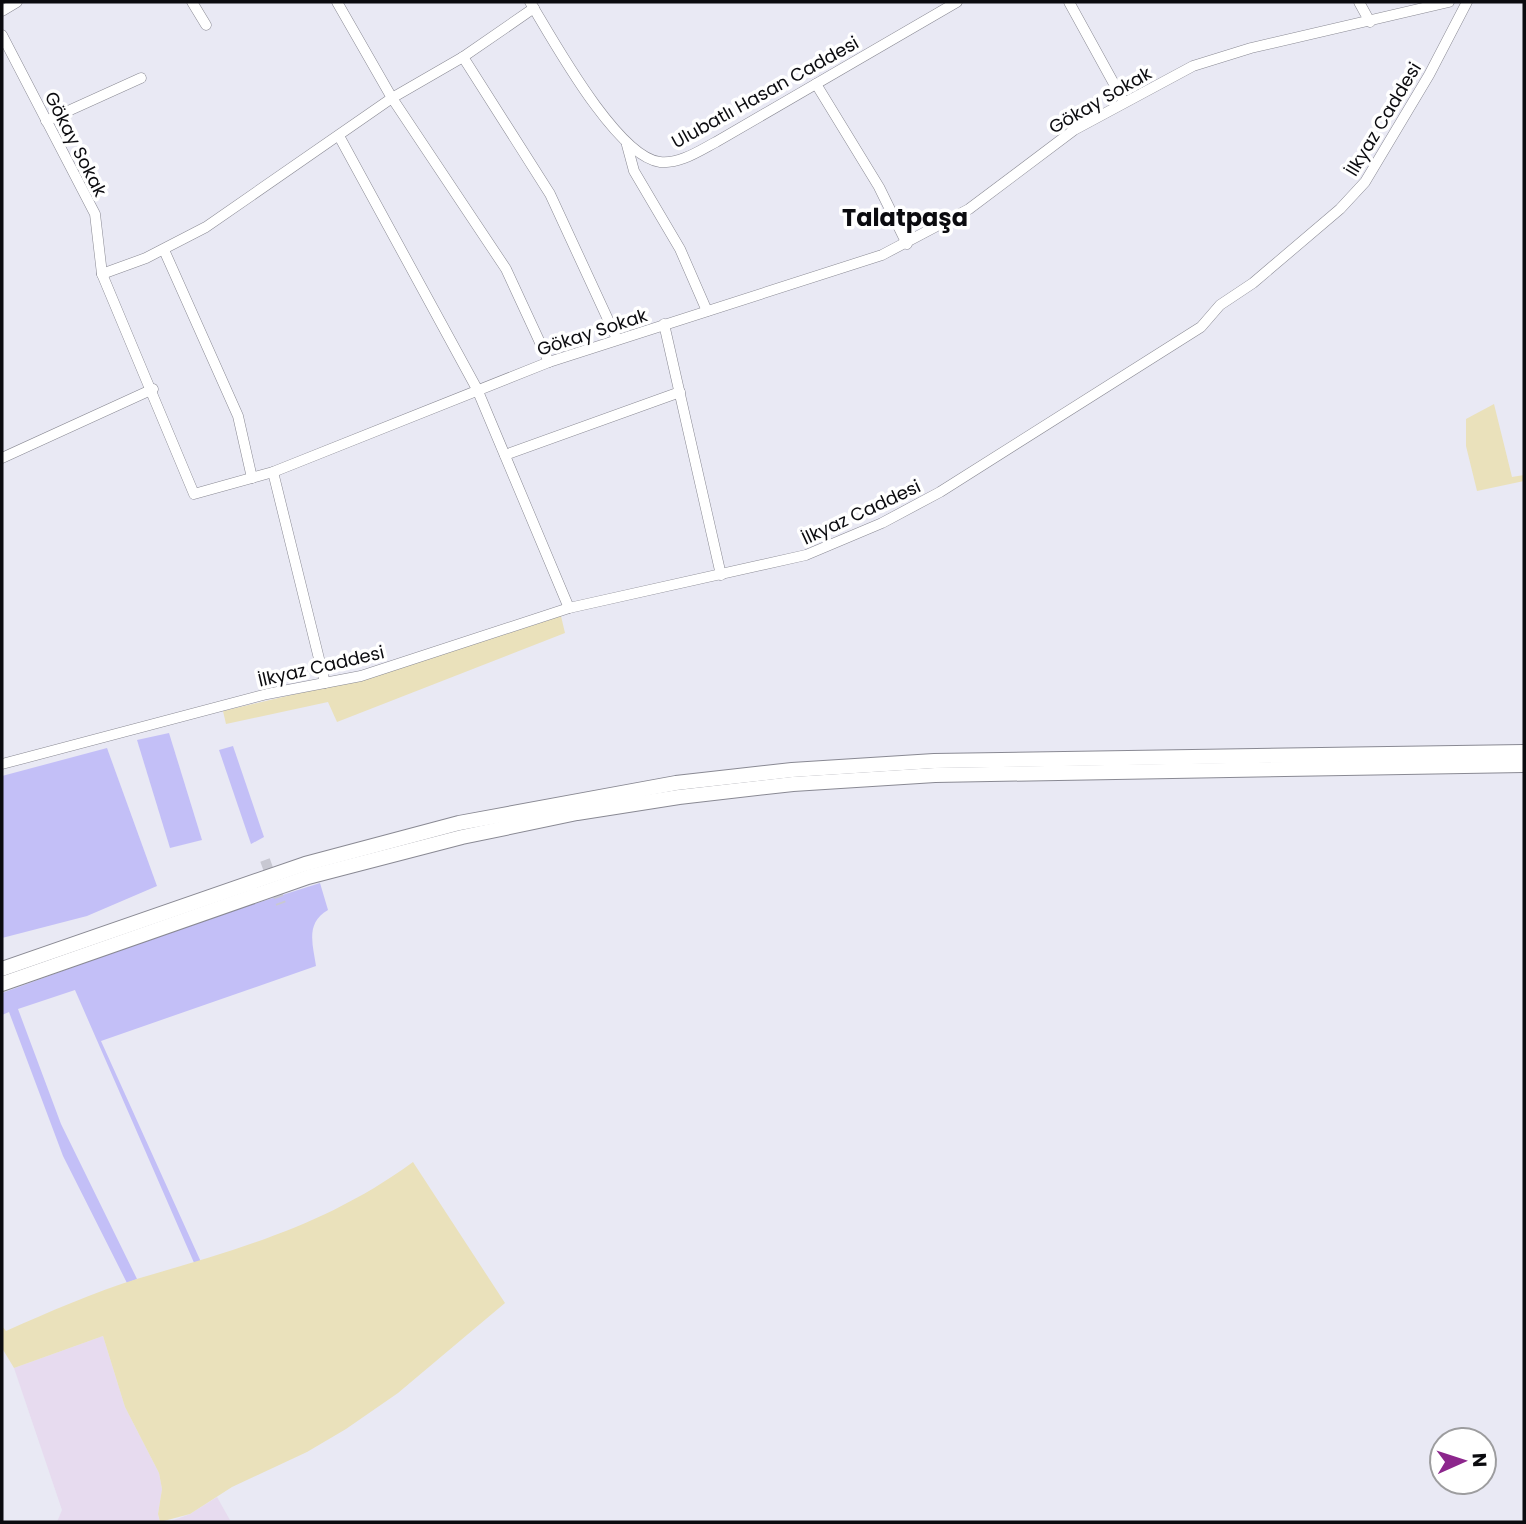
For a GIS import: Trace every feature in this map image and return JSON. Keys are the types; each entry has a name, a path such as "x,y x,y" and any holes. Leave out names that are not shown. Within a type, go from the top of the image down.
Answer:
{"highway":[{"path":"2,969 305,864 459,823 676,783 792,770 934,761 1524,752"},
{"path":"2,984 308,877 475,835 577,813 679,797 793,784 935,775 1524,765"}],"street":[{"path":"2,11 17,2"},
{"path":"192,2 206,25"},
{"path":"337,2 392,98 490,243 520,295 549,362"},
{"name":"Ulubatlı Hasan Caddesi","path":"532,5 594,102 627,145 652,160 677,160 816,84 957,2"},
{"path":"1069,2 1124,102"},
{"path":"1359,2 1370,22"},
{"name":"Gökay Sokak","path":"2,35 95,214 102,274 153,389 194,494 273,471 549,362 843,269 907,244 969,209 1074,130 1212,59 1449,2"},
{"name":"İlkyaz Caddesi","path":"2,764 179,716 383,669 569,608 806,555 912,508 1201,327 1220,305 1253,283 1340,209 1364,183 1429,75 1467,2"},
{"path":"102,274 163,250 206,227 392,98 463,57 532,5"},
{"path":"463,57 551,194 617,339"},
{"path":"46,121 141,78"},
{"path":"816,84 879,187 907,244"},
{"path":"339,136 477,389 569,608"},
{"path":"627,145 634,171 680,249 706,311"},
{"path":"163,250 238,416 252,478"},
{"path":"664,324 721,575"},
{"path":"2,458 153,389"},
{"path":"505,455 680,392"},
{"path":"273,471 325,683"}],"shaded area":[{"path":"169,733 202,840 170,848 137,740"},
{"path":"233,746 264,837 251,844 219,750"},
{"path":"107,748 157,886 87,916 2,938 2,776"},
{"path":"320,883 328,910 316,921 313,928 316,966 101,1041 201,1262 195,1265 75,990 18,1009 61,1124 137,1279 127,1283 63,1156 9,1012 2,1015 2,993 197,922"},
{"path":"103,1336 125,1407 159,1473 162,1489 158,1514 160,1522 57,1522 62,1510 14,1368"},
{"path":"217,1497 231,1522 169,1522 190,1514"}],"sand":[{"path":"1494,404 1512,477 1524,475 1524,481 1477,491 1466,446 1466,419"},
{"path":"561,616 565,633 337,722 328,702 226,724 223,711 385,673"},
{"path":"413,1162 505,1303 398,1393 346,1429 307,1452 232,1487 190,1514 160,1522 158,1514 162,1489 159,1473 125,1407 103,1336 14,1368 2,1348 2,1326 6,1331 106,1290 281,1233 348,1203"}],"tunnel":[{"path":"265,860 281,904"}],"district":[{"name":"Talatpaşa","path":"905,217"}]}
